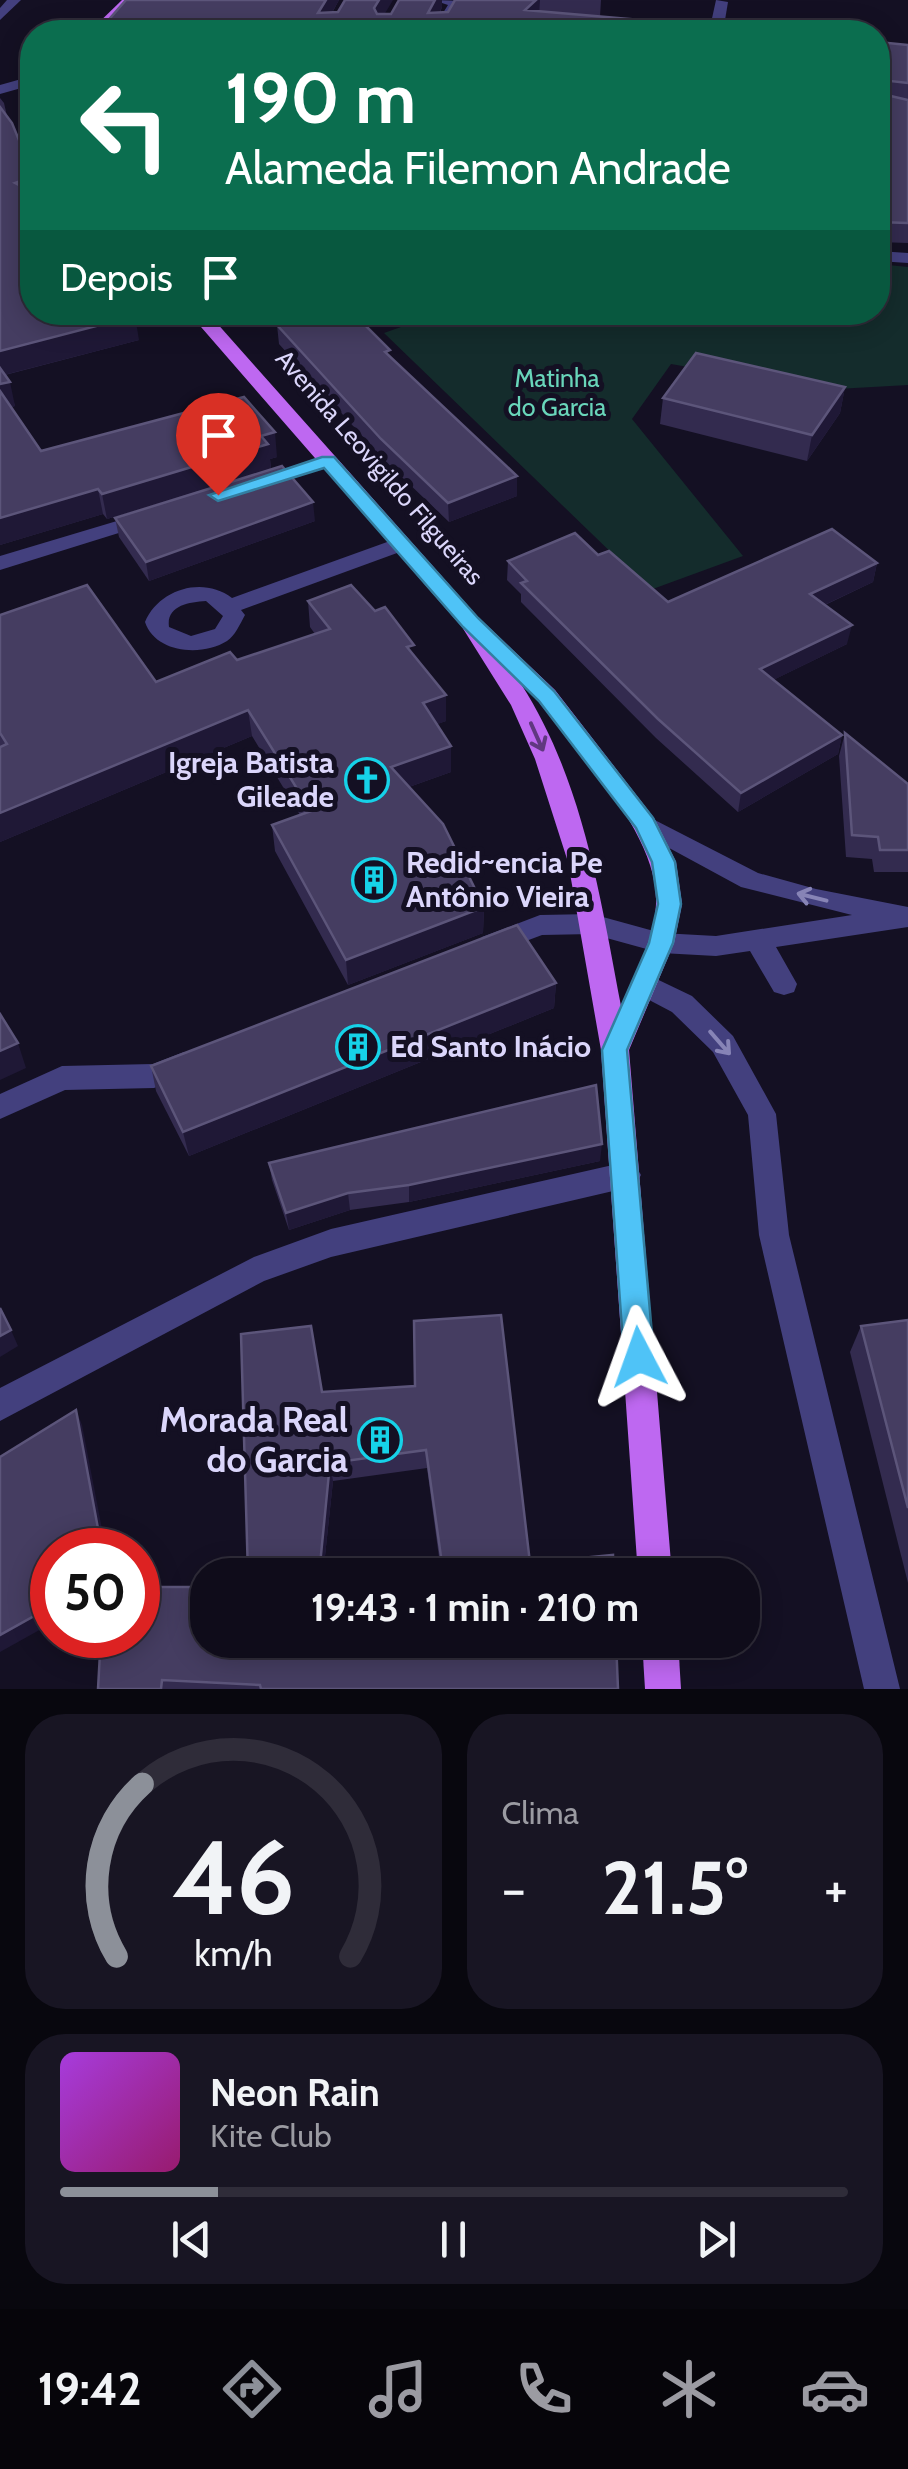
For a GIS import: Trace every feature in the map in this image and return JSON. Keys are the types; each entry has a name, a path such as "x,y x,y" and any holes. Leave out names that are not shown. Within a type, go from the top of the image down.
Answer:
{"main road":[{"path":"109,20 130,0"},
{"name":"Avenida Leovigildo Filgueiras","path":"208,325 470,622 547,696 645,824 663,862 669,904 661,943 614,1050"},
{"name":"Avenida Leovigildo Filgueiras","path":"470,622 522,704 547,759 581,862 614,1050 654,1558"},
{"path":"661,1658 663,1689"}],"street":[{"path":"0,16 14,0"},
{"path":"440,0 457,2 446,20"},
{"path":"237,489 328,461"},
{"path":"0,563 164,512"},
{"path":"230,606 401,544"},
{"path":"645,824 750,880 908,916"},
{"path":"466,954 540,925 592,924 661,943 716,946 908,916"},
{"path":"758,941 784,984"},
{"path":"644,984 682,1004 723,1044 762,1114 774,1236 882,1689"},
{"path":"0,1107 62,1078 154,1076 209,1054"},
{"path":"0,1405 254,1271 300,1254 331,1243 626,1175"}],"green space":[{"name":"Matinha do Garcia","path":"890,265 908,267 908,385 819,390 671,364 632,419 743,556 650,590 384,333 406,325 890,325"}],"building":[{"path":"126,0 326,0 318,13 338,12 345,0 379,0 374,8 377,14 391,14 399,0 435,0 428,13 448,12 455,0 536,0 525,10 640,20 108,20"},
{"path":"890,43 908,45 908,83 890,81"},
{"path":"890,96 908,100 908,223 890,222"},
{"path":"0,107 20,143 20,181 15,183 20,186 20,325 100,325 0,351"},
{"path":"277,325 365,325 390,350 385,352 517,476 448,503 381,439"},
{"path":"696,353 845,387 812,435 663,398"},
{"path":"0,368 10,382 0,384"},
{"path":"0,391 41,451 244,397 275,432 261,436 268,444 102,494 98,489 0,518"},
{"path":"282,466 313,502 146,562 115,518"},
{"path":"832,529 877,563 810,594 852,625 760,669 842,735 741,793 658,719 521,583 527,581 508,561 575,533 598,555 609,551 668,602"},
{"path":"87,585 156,682 230,652 237,660 330,629 308,601 351,585 375,611 385,607 414,645 407,647 446,695 423,703 451,746 391,767 443,824 484,907 346,960 272,825 311,811 248,710 0,813 0,747 7,744 0,733 0,615"},
{"path":"845,733 908,784 908,850 880,850 878,837 852,835"},
{"name":"Ed Santo Inácio","path":"517,925 556,983 183,1132 151,1066"},
{"path":"0,1014 18,1043 0,1051"},
{"path":"596,1085 602,1144 409,1185 348,1193 286,1213 269,1163"},
{"path":"0,1308 11,1330 0,1336"},
{"name":"Morada Real do Garcia","path":"501,1315 529,1558 441,1558 426,1450 330,1463 321,1558 248,1558 241,1334 311,1326 322,1392 415,1386 414,1321"},
{"path":"908,1320 908,1508 861,1326"},
{"path":"76,1410 98,1528 30,1528 30,1618 0,1635 0,1457"},
{"path":"160,1587 190,1587 190,1658 617,1658 618,1689 261,1689 260,1685 162,1680 161,1689 98,1689 100,1658 160,1658"}],"place":[{"name":"Igreja Batista Gileade","path":"367,780"},
{"name":"Redid~encia Pe Antônio Vieira","path":"374,880"},
{"name":"Ed Santo Inácio","path":"358,1047"},
{"name":"Morada Real do Garcia","path":"380,1440"}],"route":[{"path":"218,495 328,461 470,622 547,696 645,824 663,862 669,904 661,943 614,1050 639,1357"}]}
